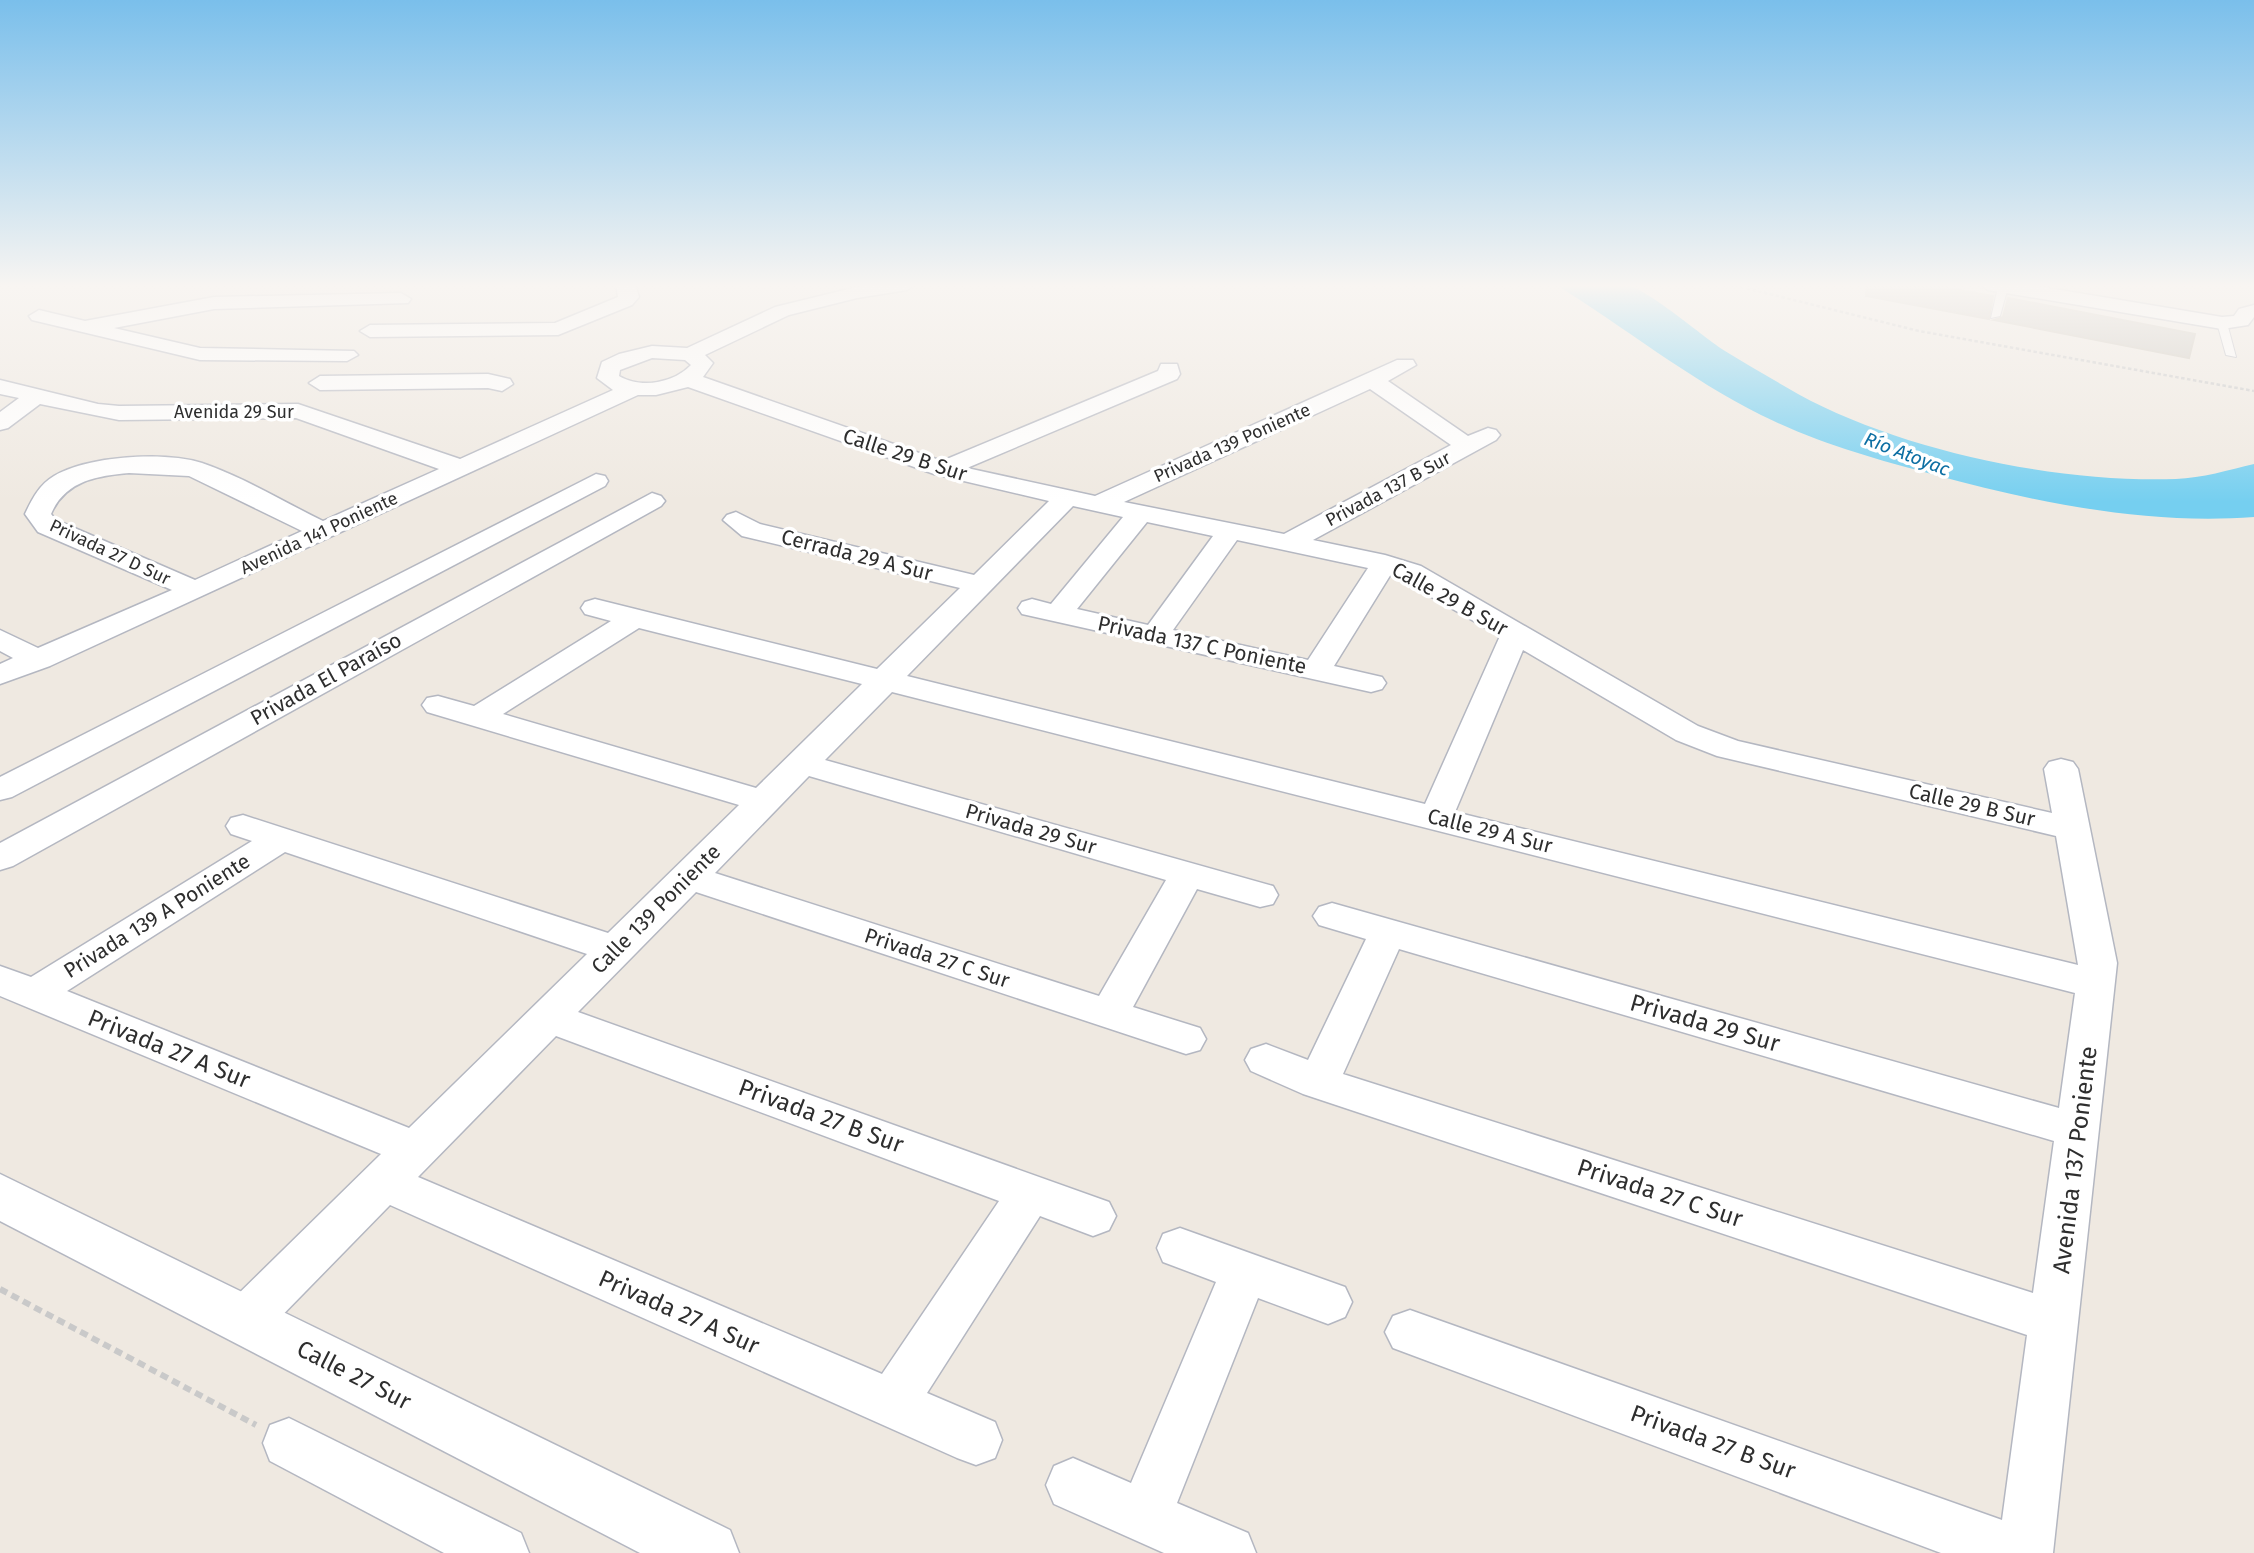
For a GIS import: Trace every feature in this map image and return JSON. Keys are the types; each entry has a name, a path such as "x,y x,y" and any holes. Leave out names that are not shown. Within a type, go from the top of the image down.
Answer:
{"street":[{"path":"298,411 301,401 346,356"},
{"path":"624,385 607,373 616,362 633,356"},
{"path":"663,356 688,367 703,356"},
{"name":"Privada 139 Poniente","path":"1082,501 1405,365"},
{"name":"Avenida 141 Poniente","path":"0,675 14,651 184,586 624,385 653,388 688,367"},
{"name":"Calle 29 B Sur","path":"688,367 943,469 1082,501 1385,563 1411,572 1686,733 1728,749 2074,829"},
{"path":"943,469 1169,374 1169,369"},
{"name":"Privada 137 B Sur","path":"1288,543 1478,441 1372,380"},
{"path":"320,383 488,381 502,384"},
{"name":"Avenida 29 Sur","path":"0,387 119,412 298,411 452,464"},
{"path":"0,423 36,396"},
{"name":"Privada 27 D Sur","path":"184,586 47,526 38,514 40,502 49,489 69,476 107,468 175,466 195,469 314,527"},
{"path":"0,790 596,481"},
{"name":"Privada El Paraíso","path":"0,858 652,501"},
{"name":"Calle 139 Poniente","path":"245,1320 980,585 1082,501"},
{"name":"Privada 137 C Poniente","path":"1140,513 1045,611 1371,683"},
{"name":"Cerrada 29 A Sur","path":"736,520 751,530 980,585"},
{"path":"1155,635 1230,531"},
{"path":"1315,671 1385,563"},
{"path":"595,608 884,681"},
{"path":"477,717 635,618"},
{"path":"1436,817 1515,634"},
{"name":"Calle 29 A Sur","path":"884,681 2096,984"},
{"path":"438,705 763,801"},
{"name":"Privada 29 Sur","path":"801,763 1260,895"},
{"name":"Avenida 137 Poniente","path":"2025,1553 2056,1322 2098,963 2061,769"},
{"path":"243,827 615,949"},
{"name":"Privada 139 A Poniente","path":"17,987 281,839"},
{"path":"1110,1014 1186,874"},
{"name":"Privada 27 C Sur","path":"688,877 1186,1039"},
{"name":"Privada 29 Sur","path":"1332,916 2078,1131"},
{"path":"1318,1082 1388,932"},
{"name":"Privada 27 A Sur","path":"17,987 399,1165 891,1405 976,1440"},
{"name":"Privada 27 B Sur","path":"548,1017 1093,1216"},
{"name":"Privada 27 C Sur","path":"1266,1060 1318,1082 2056,1322"},
{"path":"891,1405 1030,1193"},
{"name":"Calle 27 Sur","path":"0,1196 708,1553"},
{"path":"1180,1248 1328,1302"},
{"path":"1144,1517 1245,1271"},
{"name":"Privada 27 B Sur","path":"1410,1332 2016,1553"},
{"path":"289,1443 501,1553"},
{"path":"1073,1485 1228,1553"}],"path":[{"path":"2061,356 2254,391"},
{"path":"0,1289 289,1443"}],"water":[{"name":"Río Atoyac","path":"1664,356 1734,356 1798,394 1884,432 1932,447 2032,469 2130,479 2176,479 2254,464 2254,517 2214,519 2133,515 2053,503 1974,485 1890,463 1804,434 1734,401"}]}
